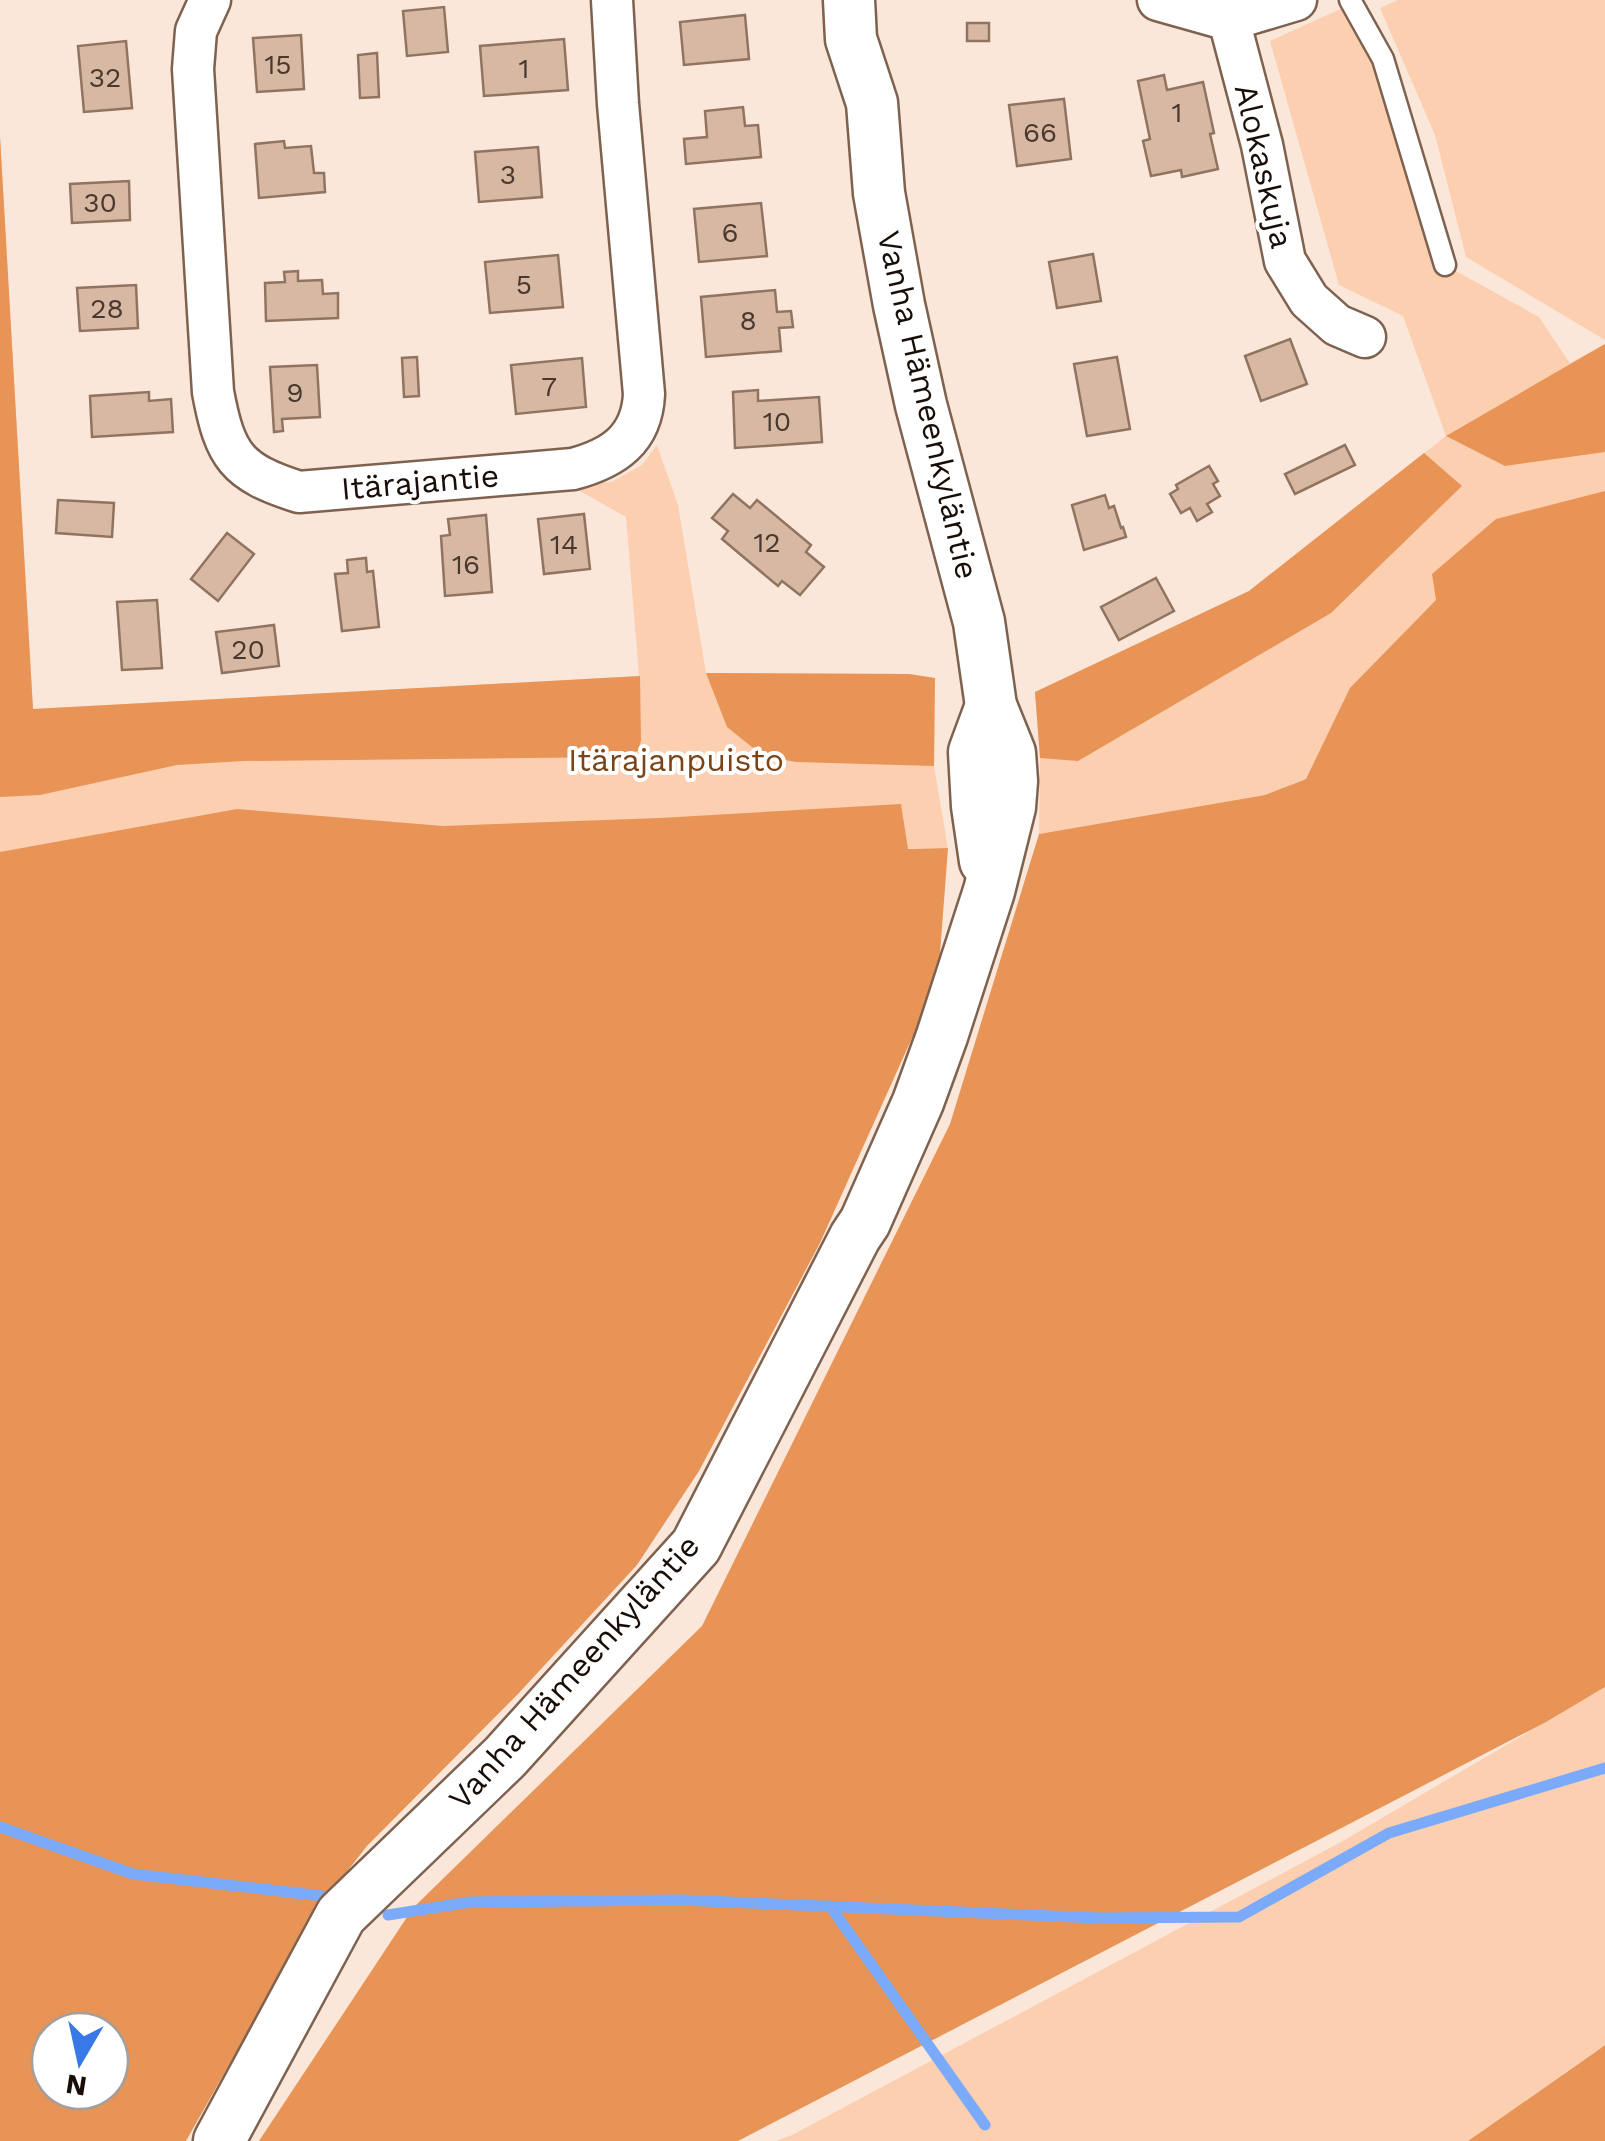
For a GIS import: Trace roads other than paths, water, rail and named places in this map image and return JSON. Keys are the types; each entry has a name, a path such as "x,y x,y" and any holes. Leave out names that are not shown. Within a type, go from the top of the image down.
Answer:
{"street":[{"name":"Itärajantie","path":"210,0 196,31 193,69 213,392 220,429 229,450 266,482 299,492 573,469 616,452 636,428 643,412 644,394 612,0"},
{"name":"Vanha Hämeenkyläntie","path":"848,0 850,39 872,103"},
{"name":"Vanha Hämeenkyläntie","path":"219,2141 341,1915 505,1757 696,1546 865,1222 918,1102 989,891 1010,808 1010,752 991,706 980,622 921,405 879,193 872,103 883,40 882,0"},
{"path":"1158,0 1229,20 1296,0"},
{"name":"Alokaskuja","path":"1229,20 1262,145 1285,261 1309,300 1337,325 1365,337"}],"lane":[{"path":"1350,0 1383,58 1445,265"}],"waterway":[{"path":"388,1915 470,1902 681,1900 1099,1918 1239,1917 1389,1833 1605,1768"},
{"path":"0,1827 133,1874 322,1896"},
{"path":"830,1906 985,2125"}],"park label":[{"name":"Itärajanpuisto","path":"676,760"}]}
